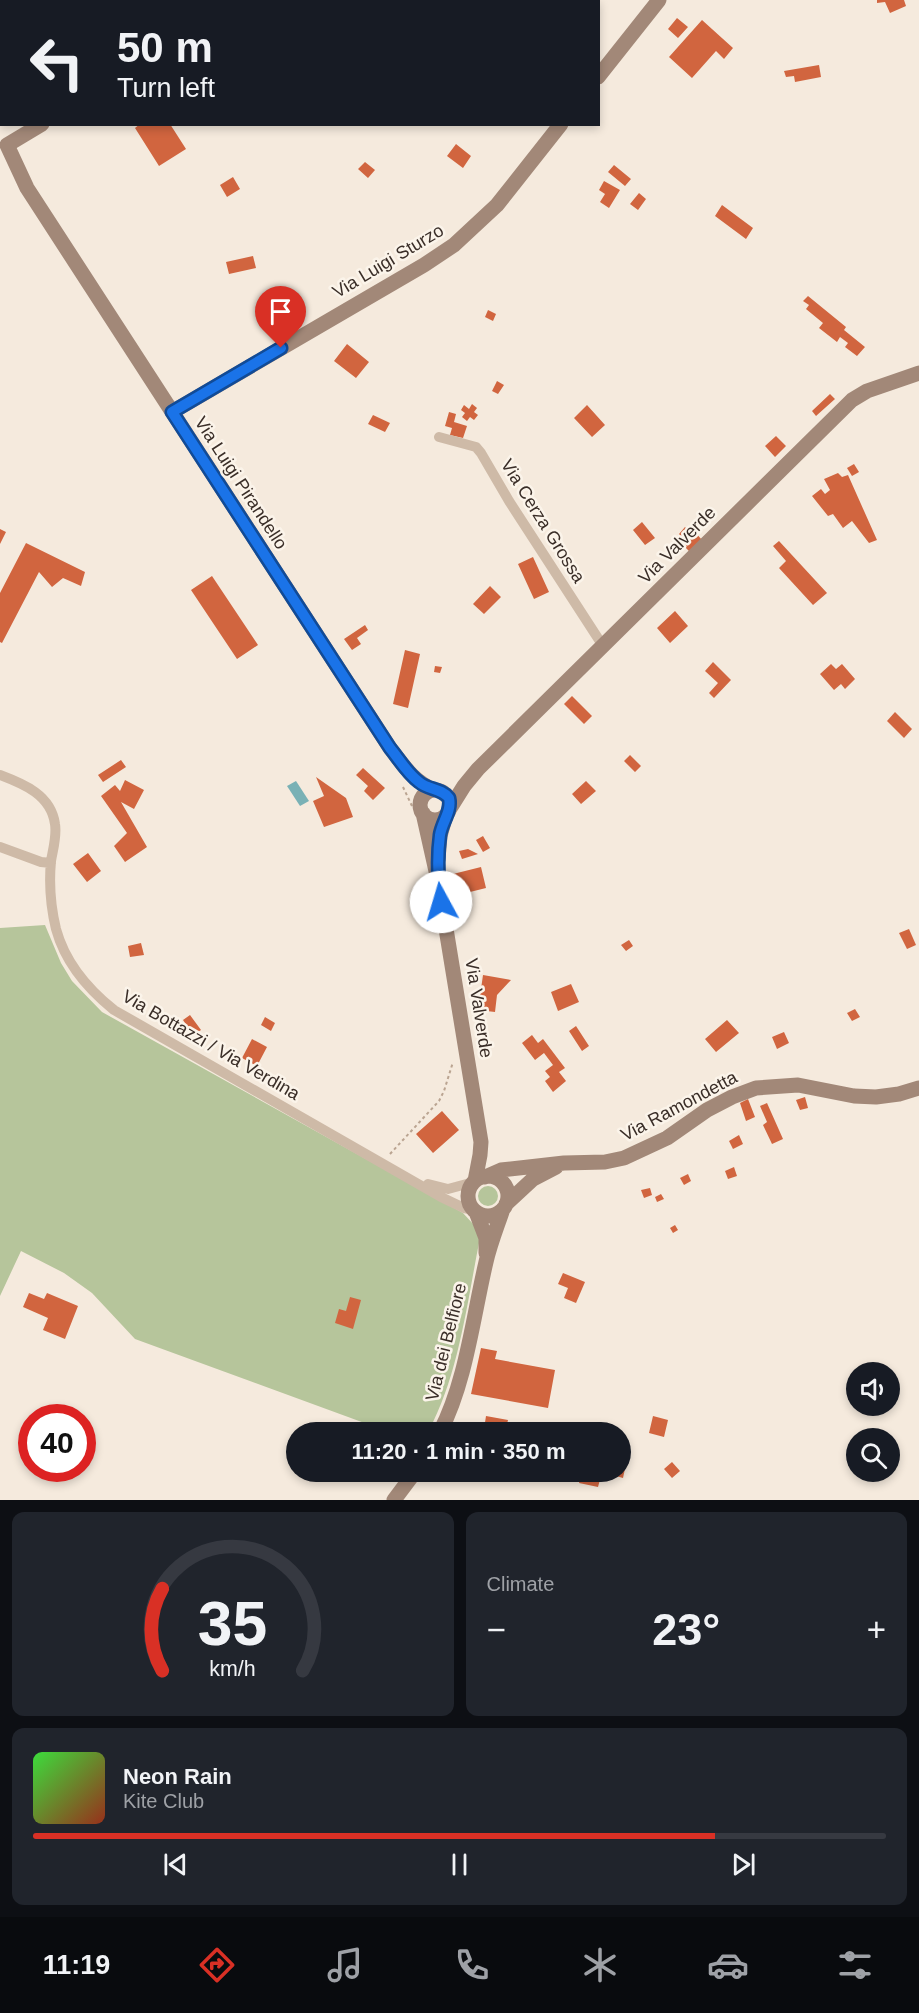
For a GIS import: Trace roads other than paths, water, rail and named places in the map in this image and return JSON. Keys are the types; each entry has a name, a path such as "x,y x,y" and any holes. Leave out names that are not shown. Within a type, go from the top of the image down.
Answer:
{"street":[{"path":"600,74 659,0"},
{"path":"3,147 39,126"},
{"name":"Via Luigi Sturzo","path":"172,412 424,265 454,245 497,205 559,126"},
{"name":"Via Luigi Pirandello","path":"3,147 27,188 390,748"},
{"name":"Via Valverde","path":"478,769 852,400 867,390 919,373"},
{"name":"Via Cerza Grossa","path":"439,437 476,447 482,453 509,501 603,646"},
{"path":"390,748 416,780 449,798 448,813"},
{"path":"390,748 419,811 438,880"},
{"path":"419,811 424,795 456,784 478,769"},
{"path":"438,880 440,836 448,813 464,786 478,769"},
{"name":"Via Bottazzi / Via Verdina","path":"0,775 25,784 36,792 52,813 55,838 51,863 51,891 56,930 71,962 99,998 114,1010 413,1179"},
{"path":"419,811 437,820 448,813"},
{"path":"0,846 40,862 51,863"},
{"name":"Via Valverde","path":"438,880 481,1143 478,1168 486,1180"},
{"name":"Via Ramondetta","path":"486,1180 501,1170 564,1163 605,1162 639,1152 667,1138 707,1110 756,1088 798,1085 854,1096 876,1097 919,1088"},
{"path":"413,1179 441,1197 482,1215 490,1216 497,1214 533,1179 564,1163"},
{"path":"413,1179 448,1189 486,1180"},
{"path":"486,1180 508,1197 505,1206"},
{"path":"486,1180 470,1187 468,1199 486,1238 487,1259"},
{"name":"Via dei Belfiore","path":"445,1422 457,1389 487,1259 505,1206"},
{"path":"394,1500 408,1482"}],"water":[{"path":"296,781 309,801 300,806 287,786"}]}
